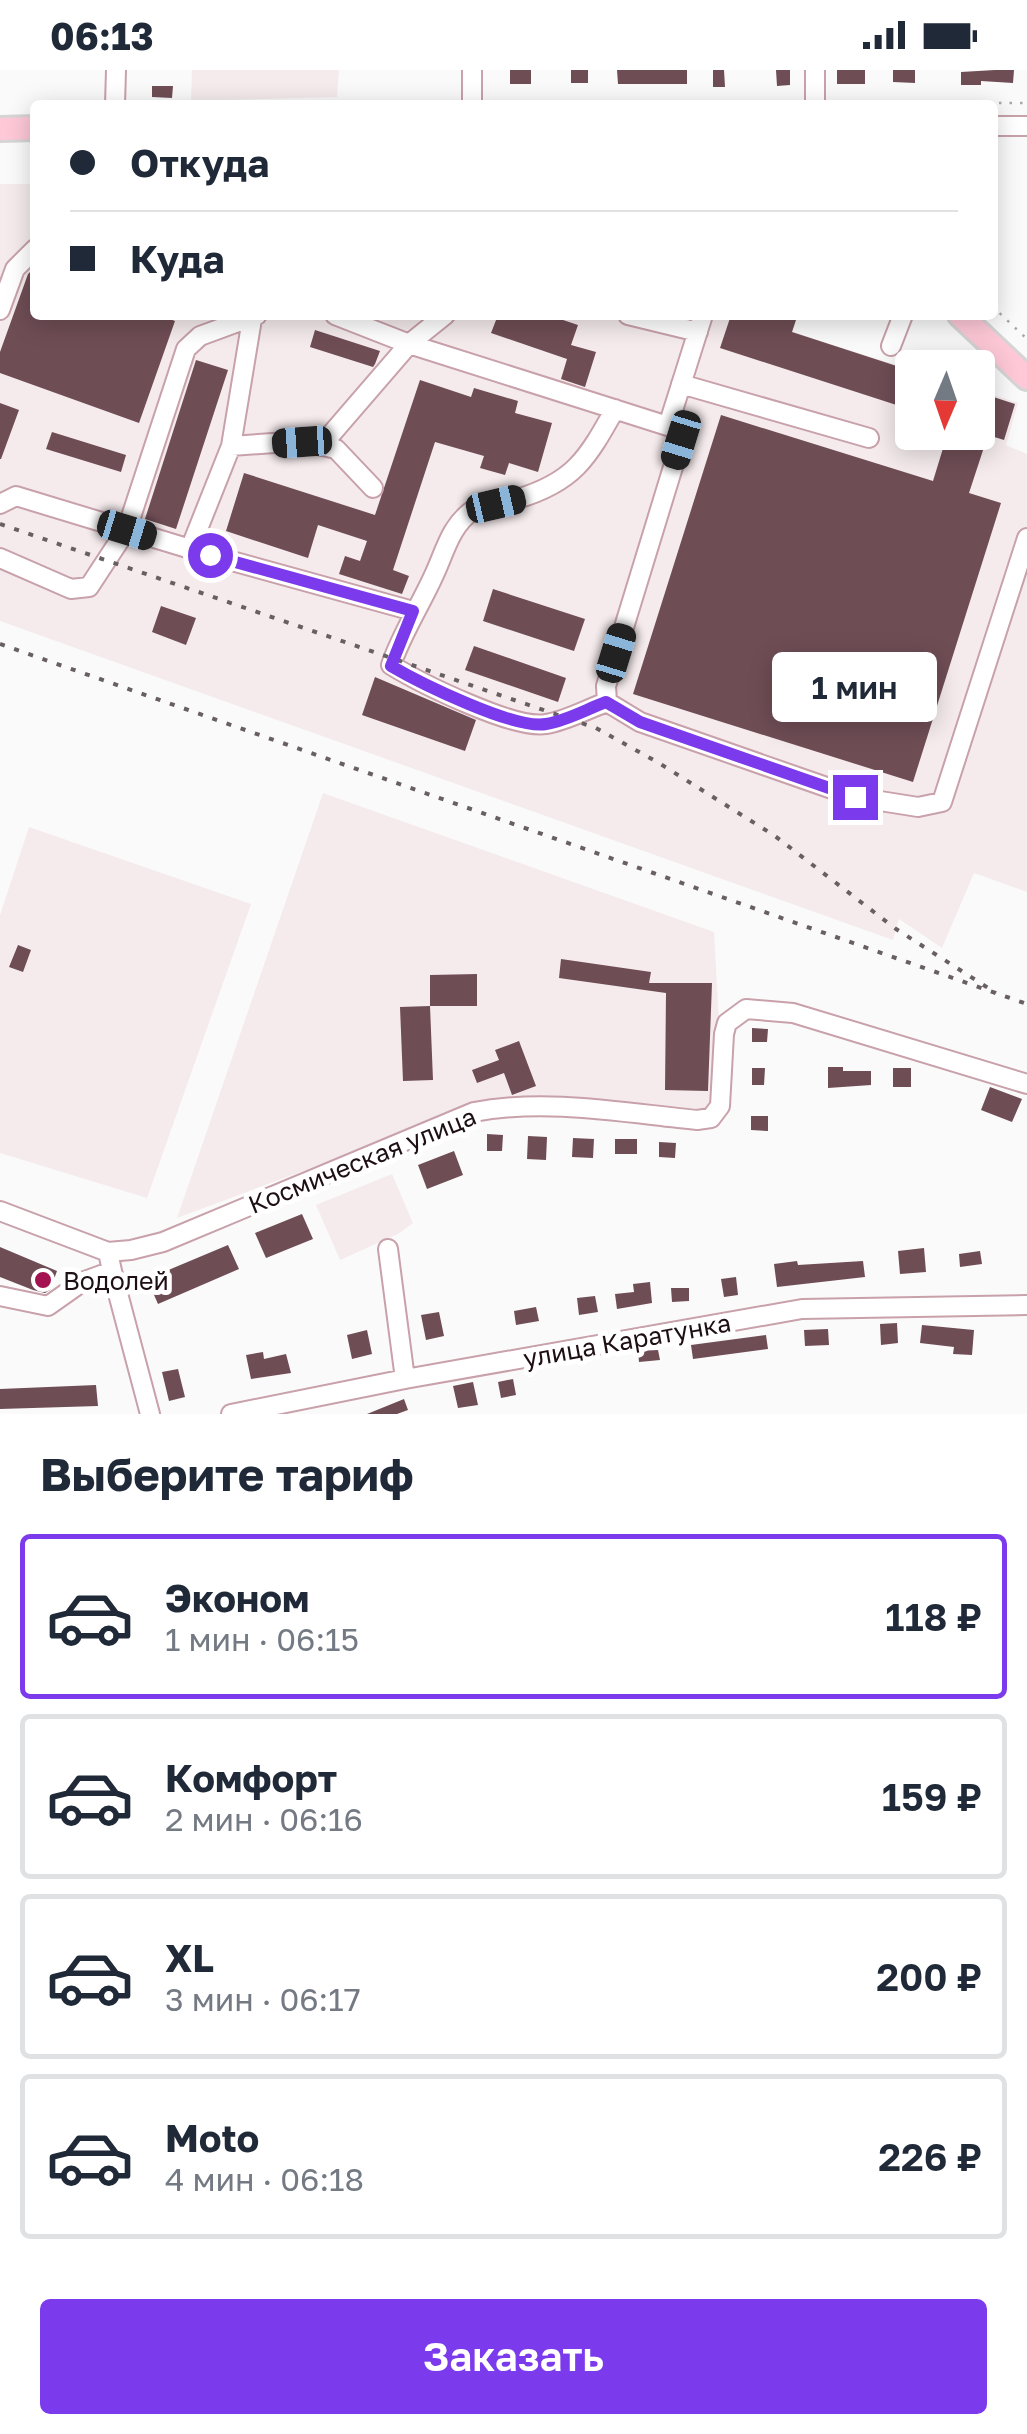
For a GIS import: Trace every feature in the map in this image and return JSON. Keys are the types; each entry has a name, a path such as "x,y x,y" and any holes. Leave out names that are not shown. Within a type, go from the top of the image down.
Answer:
{"main road":[{"path":"0,129 30,128"},
{"path":"965,320 1027,378"}],"street":[{"path":"115,100 116,70"},
{"path":"472,70 472,100"},
{"path":"815,70 815,100"},
{"path":"998,126 1027,126"},
{"path":"0,310 15,269 30,254"},
{"path":"0,558 71,589 89,587 127,530 186,349 200,336 246,320"},
{"path":"190,549 231,446 254,320"},
{"path":"348,320 409,344 676,429 681,440 606,686 606,702"},
{"path":"321,446 409,344 439,320"},
{"path":"668,426 701,324 669,320"},
{"path":"891,346 901,320"},
{"path":"681,384 869,438"},
{"path":"606,702 547,724 528,725 422,685 391,666 452,532 474,509 560,484 592,450 615,410"},
{"path":"231,446 302,442 336,449 373,488"},
{"path":"0,504 16,496 413,611"},
{"path":"606,702 640,722 855,797 918,807 942,802 1027,538"},
{"name":"Космическая улица","path":"0,1296 48,1306 131,1250 163,1242 474,1112 500,1107 583,1109 711,1118 720,1106 727,1024 746,1009 792,1013 1027,1084"},
{"path":"0,1211 110,1261 150,1414"},
{"path":"388,1249 404,1379"},
{"name":"улица Каратунка","path":"231,1414 404,1379 802,1309 1027,1306"}],"path":[{"path":"998,103 1027,103"},
{"path":"998,312 1027,339"}],"shaded area":[{"path":"192,70 339,70 337,97 191,100"},
{"path":"0,184 30,184 30,320 755,320 895,365 895,450 995,450 995,396 1018,403 1006,445 1027,454 1027,892 974,873 942,948 899,919 893,940 0,621"},
{"path":"323,793 714,932 719,1021 713,1109 490,1101 177,1218"},
{"path":"29,827 251,904 147,1198 0,1153 0,915"},
{"path":"392,1174 413,1223 398,1234 340,1260 316,1205"}],"building":[{"path":"510,70 531,70 531,84 510,84"},
{"path":"571,70 588,70 588,83 571,83"},
{"path":"617,70 687,70 687,84 618,84"},
{"path":"713,70 724,70 725,87 713,87"},
{"path":"776,70 790,70 790,85 777,86"},
{"path":"837,70 865,70 865,84 837,84"},
{"path":"893,70 915,70 915,83 893,82"},
{"path":"1014,70 1013,83 981,81 981,85 961,85 961,72"},
{"path":"152,86 173,86 172,98 152,97"},
{"path":"28,274 30,320 175,321 139,423 0,373 0,352"},
{"path":"496,320 563,320 578,325 571,345 596,352 585,387 561,379 567,359 491,333"},
{"path":"729,320 796,320 792,332 895,365 895,405 720,348"},
{"path":"315,330 380,351 375,364 373,367 310,347"},
{"path":"196,360 228,370 176,529 145,519"},
{"path":"420,380 471,397 474,388 518,401 515,413 552,423 538,472 509,463 505,475 480,468 484,456 435,442 393,570 409,576 402,594 339,574 345,556 360,561 367,541 318,525 308,558 226,531 244,473 375,515"},
{"path":"995,398 1015,404 1004,440 995,437"},
{"path":"0,403 19,410 1,459 0,459"},
{"path":"721,415 933,481 942,450 983,450 969,493 1001,503 913,782 633,694"},
{"path":"52,432 126,455 121,472 46,449"},
{"path":"493,589 585,619 574,651 483,621"},
{"path":"161,606 196,618 186,645 152,632"},
{"path":"474,646 566,678 558,702 465,670"},
{"path":"375,677 476,720 465,751 362,715"},
{"path":"18,945 31,950 23,972 9,967"},
{"path":"561,959 651,972 649,983 712,983 708,1091 665,1090 666,993 559,978"},
{"path":"477,974 477,1006 430,1006 430,975"},
{"path":"430,1006 433,1080 403,1081 400,1007"},
{"path":"752,1028 768,1029 767,1042 752,1042"},
{"path":"519,1041 536,1086 512,1095 504,1073 477,1083 472,1070 499,1060 495,1050"},
{"path":"828,1067 871,1071 871,1085 828,1088"},
{"path":"752,1068 765,1068 764,1085 752,1085"},
{"path":"893,1068 911,1068 911,1087 893,1087"},
{"path":"990,1087 1022,1099 1012,1122 981,1110"},
{"path":"751,1116 768,1116 768,1131 751,1130"},
{"path":"487,1134 503,1135 502,1151 487,1151"},
{"path":"528,1136 547,1137 546,1160 527,1159"},
{"path":"573,1138 594,1139 593,1158 572,1157"},
{"path":"615,1139 637,1139 637,1154 615,1154"},
{"path":"659,1142 676,1143 675,1158 659,1157"},
{"path":"454,1151 463,1175 427,1189 418,1165"},
{"path":"302,1214 313,1239 266,1258 255,1233"},
{"path":"228,1245 239,1269 158,1304 147,1279"},
{"path":"0,1247 57,1271 50,1290 33,1290 0,1277"},
{"path":"924,1248 926,1272 900,1274 898,1251"},
{"path":"980,1251 982,1264 960,1267 959,1254"},
{"path":"797,1261 798,1265 863,1261 865,1277 777,1287 774,1264"},
{"path":"736,1277 738,1295 724,1297 721,1279"},
{"path":"650,1282 652,1303 617,1309 615,1294 634,1292 633,1284"},
{"path":"671,1288 689,1288 689,1301 672,1302"},
{"path":"595,1296 598,1312 579,1315 577,1298"},
{"path":"536,1307 539,1321 516,1325 514,1311"},
{"path":"439,1312 444,1336 426,1340 421,1315"},
{"path":"897,1323 898,1343 881,1345 880,1324"},
{"path":"922,1325 974,1330 972,1355 953,1354 954,1347 920,1343"},
{"path":"828,1329 829,1345 805,1346 804,1330"},
{"path":"367,1330 372,1354 352,1359 347,1335"},
{"path":"766,1335 768,1349 693,1359 691,1345"},
{"path":"658,1350 660,1360 639,1362 638,1351"},
{"path":"263,1352 264,1359 286,1354 291,1373 251,1379 246,1355"},
{"path":"178,1369 185,1397 169,1401 162,1372"},
{"path":"513,1379 516,1395 501,1398 498,1382"},
{"path":"473,1382 478,1405 458,1408 453,1386"},
{"path":"96,1385 98,1406 0,1409 0,1389"},
{"path":"404,1399 408,1410 367,1414"}],"railway":[{"path":"0,524 596,728 775,836 896,929 996,993"},
{"path":"0,644 1027,1004"}],"place":[{"name":"Водолей","path":"43,1280"}],"route":[{"path":"210,555 413,611 391,666 422,685 528,725 547,724 606,702 640,722 855,797"}]}
